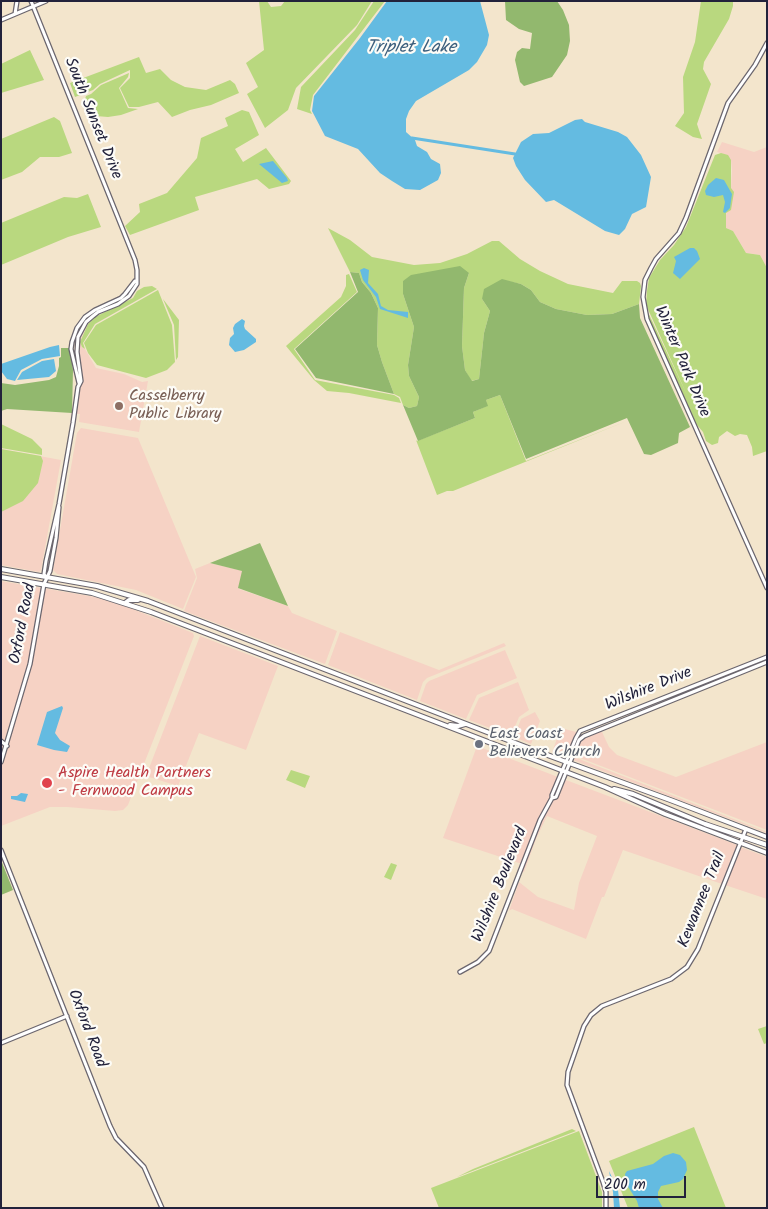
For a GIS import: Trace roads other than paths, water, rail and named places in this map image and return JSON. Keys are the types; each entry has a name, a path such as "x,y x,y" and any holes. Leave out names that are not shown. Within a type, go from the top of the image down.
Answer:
{"main road":[{"path":"1,569 97,586 126,594 570,764 767,837"},
{"path":"1,577 77,589 113,598 466,732 605,787 667,815 767,853"},
{"path":"113,598 126,594"},
{"path":"125,603 129,600 143,600"},
{"path":"310,673 324,669"},
{"path":"326,678 330,674 336,674"},
{"path":"443,724 458,726 466,724"},
{"path":"466,732 471,729 483,730"},
{"path":"605,787 633,794 676,812 767,845"}],"street":[{"path":"14,14 17,1"},
{"name":"South Sunset Drive","path":"32,1 128,241"},
{"path":"1,20 46,1"},
{"name":"Winter Park Drive","path":"767,43 755,65 728,103 686,218 679,233 656,259 651,268 645,280 643,297 647,319 767,588"},
{"name":"Oxford Road","path":"1,762 30,664 44,584 50,571 56,538 59,504 79,383 81,381 76,347 78,337 86,322 98,312 118,304 129,296 137,284 137,264 128,241"},
{"name":"Wilshire Drive","path":"578,739 585,729 767,657"},
{"path":"752,662 755,667"},
{"name":"Wilshire Drive","path":"578,739 767,662"},
{"path":"692,686 694,691"},
{"path":"564,771 565,762 578,739"},
{"path":"564,771 570,764 578,739"},
{"path":"1,741 7,746"},
{"path":"1,747 7,746"},
{"name":"Wilshire Boulevard","path":"460,972 478,962 489,950 540,820 552,798 556,797 564,771"},
{"name":"Kewannee Trail","path":"606,1208 606,1192 603,1182 567,1085 568,1072 584,1026 591,1014 602,1006 671,979 687,967 698,949 746,829"},
{"name":"Oxford Road","path":"1,850 113,1132 144,1168 162,1208"},
{"path":"1,1043 67,1016"}],"water":[{"name":"Triplet Lake","path":"387,1 480,1 489,35 487,45 477,62 469,70 416,101 409,111 406,119 406,132 415,140 417,146 427,152 431,159 440,164 441,173 438,180 420,190 405,189 380,173 358,149 325,136 312,111 314,96"},
{"path":"582,119 585,122 618,132 627,137 641,155 651,177 646,207 632,214 625,229 619,235 605,231 554,200 546,202 525,180 513,158 521,142 533,134 549,133 575,120"},
{"path":"273,161 288,181 282,183 259,164"},
{"path":"716,178 724,180 732,194 730,208 725,213 723,212 725,202 723,195 714,197 706,195 705,191 708,185"},
{"path":"690,248 694,248 697,251 700,259 680,279 673,273 676,261 674,257"},
{"path":"364,268 369,270 368,283 378,294 381,306 388,310 408,312 408,318 380,309 376,297 363,280 360,270"},
{"path":"242,319 245,321 245,329 256,339 256,342 244,350 235,352 229,345 230,338 234,334 233,328 235,324"},
{"path":"59,345 60,356 42,359 21,370 15,381 7,379 1,371 1,364"},
{"path":"54,359 56,371 49,377 17,380 22,372 42,361"},
{"path":"62,706 55,733 60,740 70,746 67,752 37,745 47,712"},
{"path":"21,793 28,794 25,802 11,799 11,796 17,796"},
{"path":"673,1153 680,1155 686,1162 687,1170 683,1179 679,1182 661,1186 658,1192 658,1199 663,1208 639,1208 627,1185 625,1174 627,1171 653,1164 664,1156"},
{"path":"609,1171 618,1190 620,1208 614,1208"}],"waterway":[{"path":"412,138 515,154"}],"place":[{"name":"Casselberry Public Library","path":"119,406"},
{"name":"East Coast Believers Church","path":"479,744"},
{"name":"Aspire Health Partners - Fernwood Campus","path":"47,783"}]}
